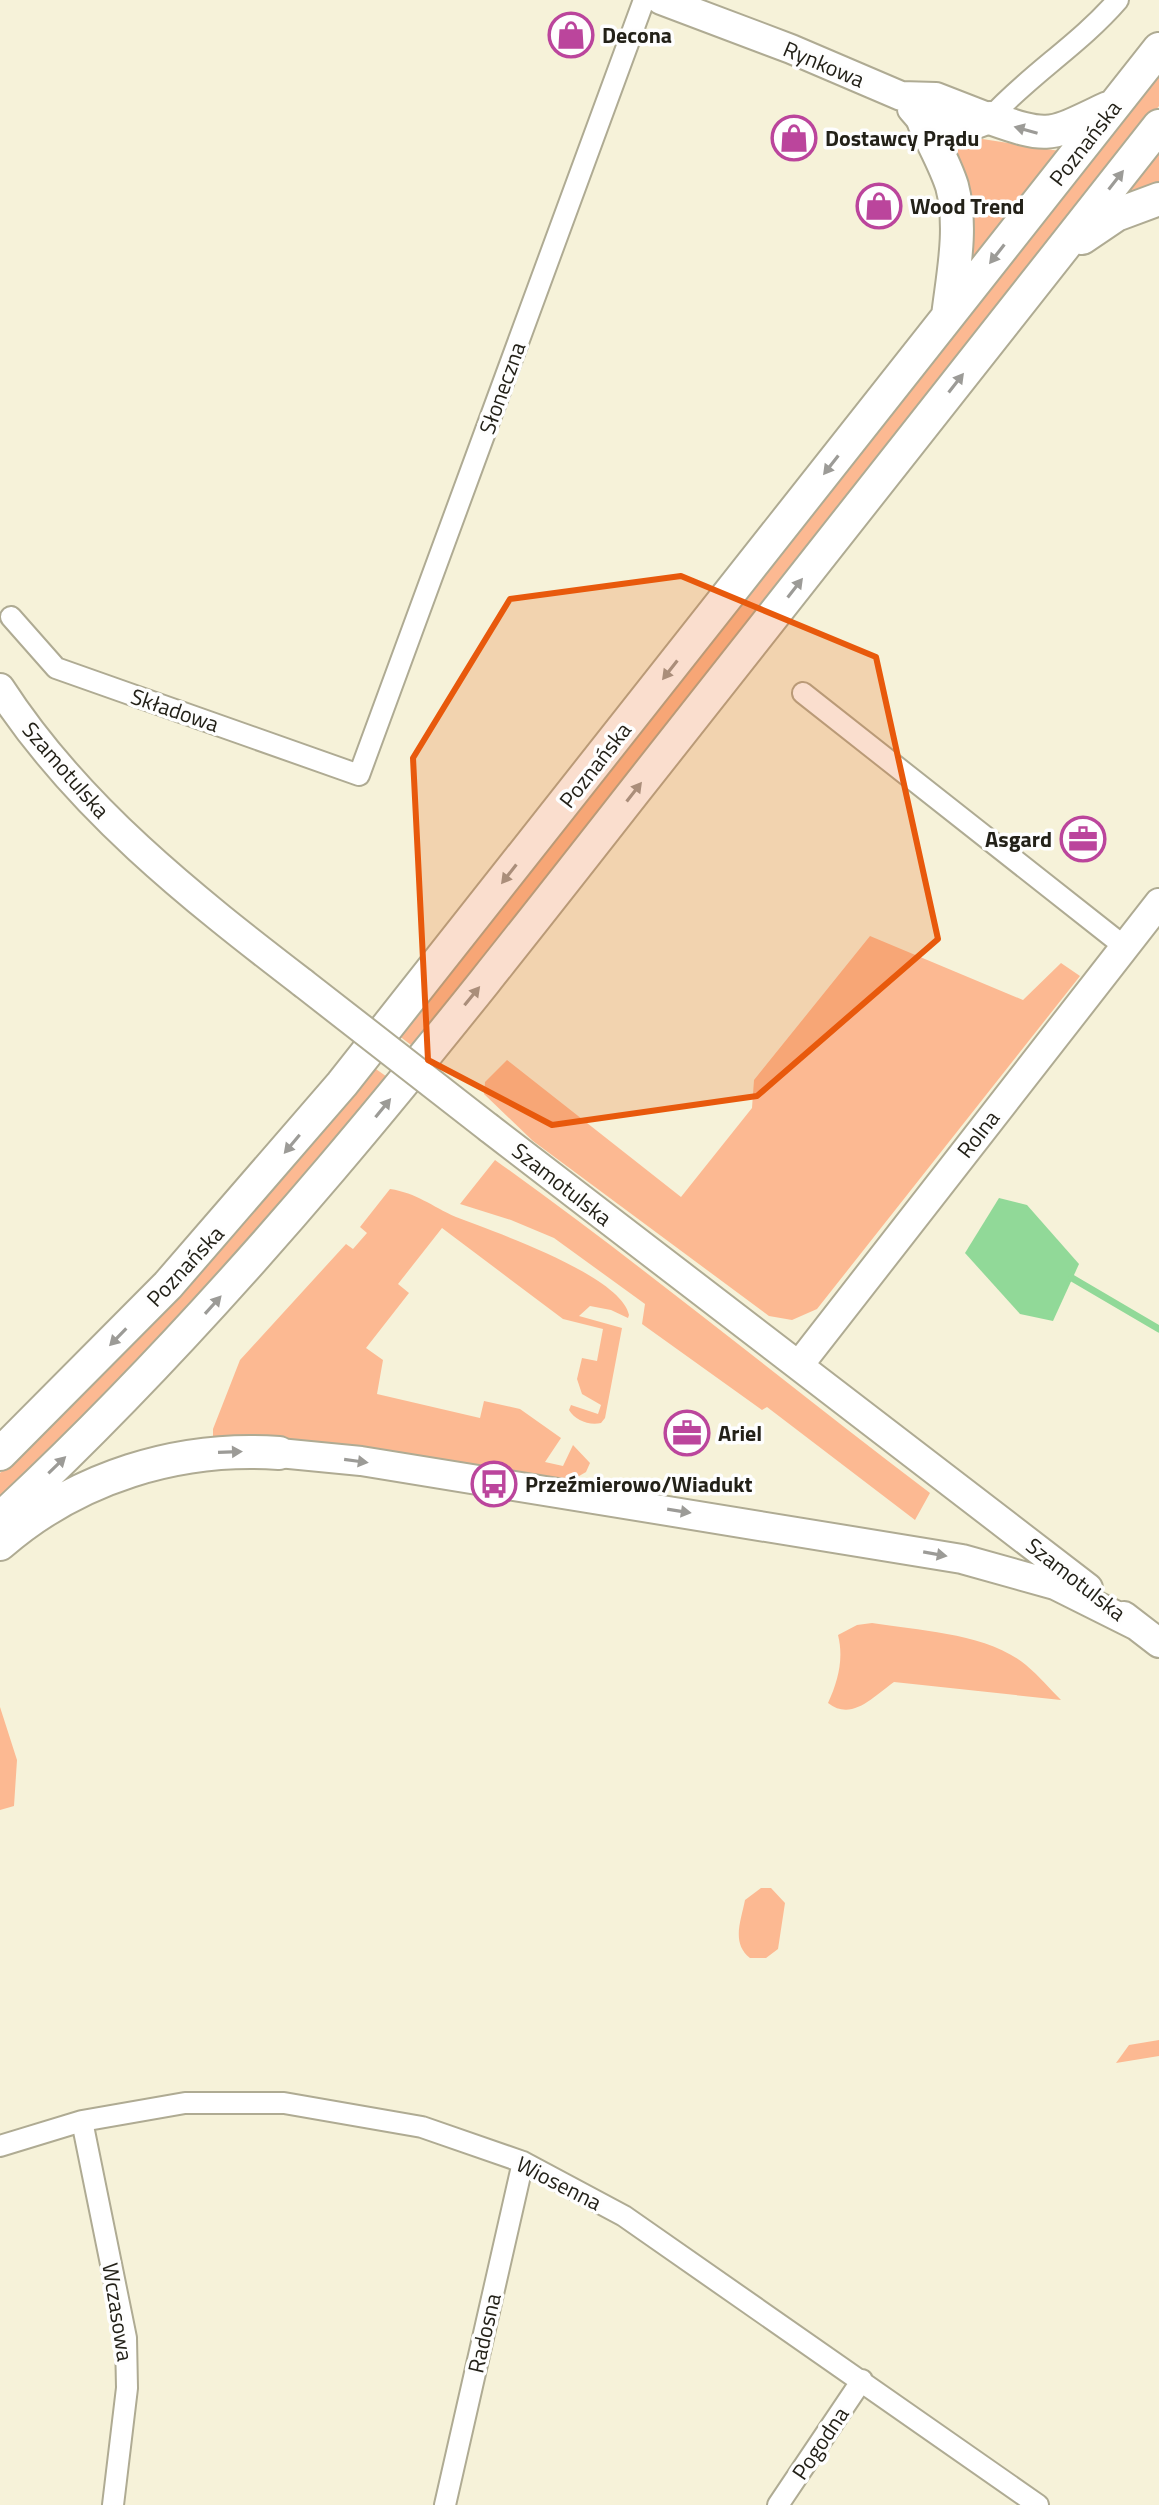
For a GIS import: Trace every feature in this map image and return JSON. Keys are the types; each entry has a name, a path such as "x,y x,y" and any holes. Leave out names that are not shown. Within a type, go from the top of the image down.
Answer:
{"main road":[{"name":"Poznańska","path":"0,1454 168,1285 286,1151 1159,49"},
{"path":"990,118 1031,132 1050,133 1115,105"},
{"path":"924,123 951,183 955,202 956,252 948,316"},
{"name":"Poznańska","path":"0,1519 147,1376 320,1185 1159,126"},
{"path":"1033,285 1097,226 1126,210 1159,199"},
{"path":"0,1544 40,1511 130,1471 210,1453 279,1453"}],"street":[{"name":"Słoneczna","path":"359,775 644,0"},
{"name":"Rynkowa","path":"661,0 791,49 901,96 936,97 990,118"},
{"path":"901,96 924,123 969,127 990,118 1013,90 1085,37 1118,0"},
{"name":"Składowa","path":"11,617 56,668 359,775"},
{"name":"Szamotulska","path":"0,688 50,757 89,801 158,865 489,1128 1148,1634"},
{"path":"803,693 1125,947"},
{"name":"Rolna","path":"799,1365 1159,903"},
{"path":"279,1453 361,1461 962,1559 1055,1585 1148,1634"},
{"name":"Wiosenna","path":"0,2146 82,2121 185,2103 284,2103 422,2127 523,2162 624,2216 1038,2505"},
{"name":"Wczasowa","path":"82,2121 126,2338 127,2388 113,2505"},
{"name":"Radosna","path":"445,2505 523,2162"},
{"name":"Pogodna","path":"778,2505 862,2380"}],"highlighted area":[{"path":"681,576 876,657 938,939 757,1096 552,1125 428,1060 413,758 510,599"}],"shaded area":[{"path":"1159,71 1159,106 415,1048 398,1035"},
{"path":"950,134 1060,151 973,260 969,191 961,161 946,138"},
{"path":"1159,150 1159,184 1129,193 1128,191"},
{"path":"870,936 1023,1000 1061,963 1080,976 817,1309 792,1320 769,1316 533,1141 484,1094 485,1082 507,1060 681,1197 752,1108 754,1080"},
{"path":"373,1067 390,1079 203,1296 0,1501 0,1473 103,1373"},
{"path":"495,1160 930,1493 915,1520 767,1407 762,1410 642,1324 645,1304 554,1238 460,1204"},
{"path":"390,1189 416,1197 580,1270 621,1300 629,1315 628,1318 611,1310 590,1306 579,1316 622,1328 605,1418 596,1424 583,1421 569,1410 571,1405 598,1414 601,1405 582,1394 577,1379 582,1358 597,1361 603,1329 563,1319 442,1228 398,1284 409,1293 366,1348 383,1360 377,1394 480,1418 484,1401 520,1409 561,1438 545,1462 563,1466 573,1445 590,1463 586,1472 567,1483 213,1440 213,1429 240,1360 346,1244 353,1249 367,1233 360,1227"},
{"path":"999,1198 1027,1205 1079,1264 1053,1321 1020,1314 965,1253"},
{"path":"872,1623 952,1635 992,1646 1026,1665 1061,1700 894,1682 862,1705 846,1710 837,1708 828,1703 839,1670 838,1635 857,1625"},
{"path":"0,1707 17,1760 14,1806 0,1810"},
{"path":"761,1888 771,1888 785,1903 778,1949 766,1958 750,1958 741,1946 740,1924 745,1900"},
{"path":"1159,2040 1159,2056 1116,2063 1129,2045"}],"waterway":[{"path":"1072,1278 1159,1329"}],"place":[{"name":"Decona","path":"571,35"},
{"name":"Dostawcy Prądu","path":"794,138"},
{"name":"Wood Trend","path":"879,206"},
{"name":"Asgard","path":"1083,839"},
{"name":"Ariel","path":"687,1433"},
{"name":"Przeźmierowo/Wiadukt","path":"494,1484"}]}
